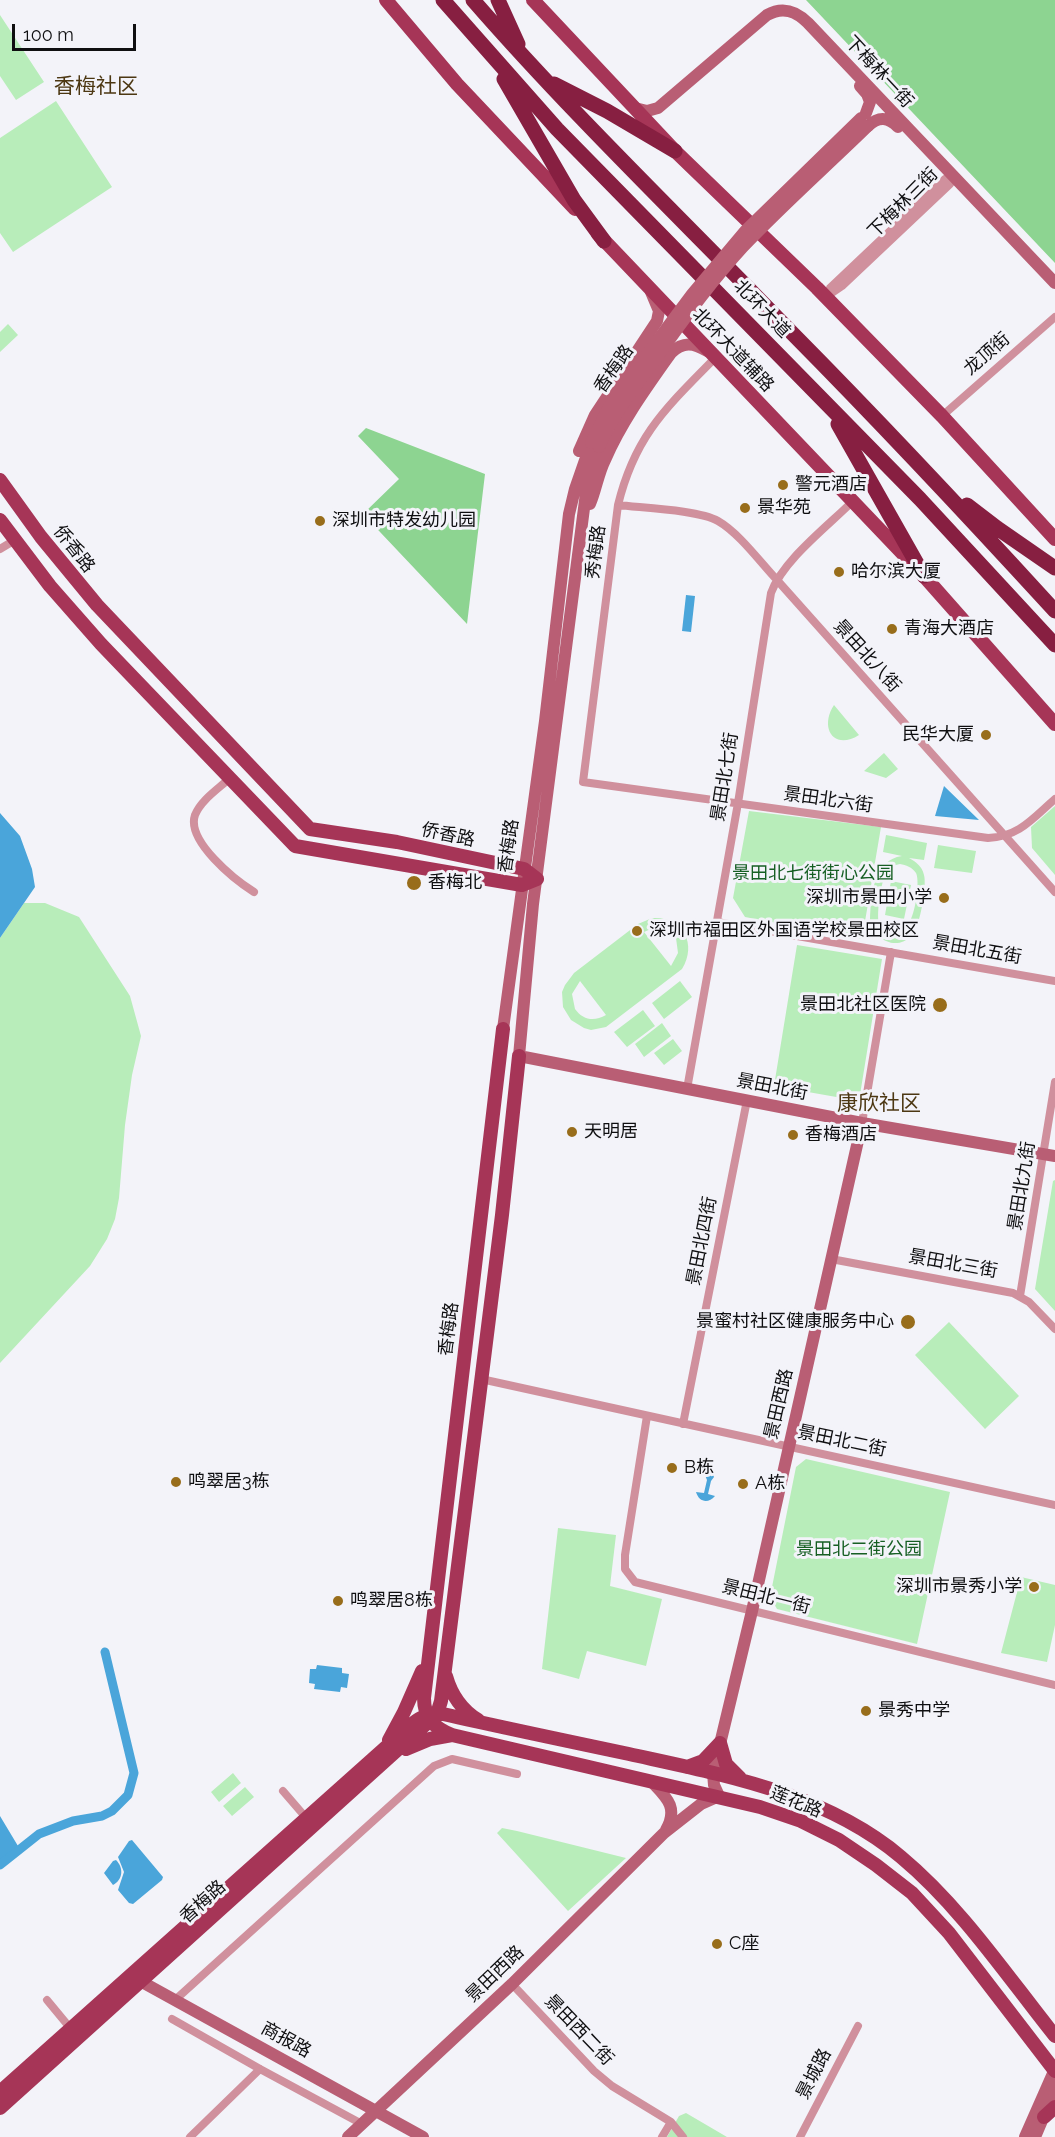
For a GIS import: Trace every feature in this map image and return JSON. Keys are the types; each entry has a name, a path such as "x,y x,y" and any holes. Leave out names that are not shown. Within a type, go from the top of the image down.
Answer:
{"highway":[{"name":"北环大道","path":"443,0 557,129 920,498 1055,645"},
{"name":"北环大道","path":"473,0 543,79 929,474 1055,611"},
{"path":"498,0 524,58"},
{"path":"483,46 574,200 604,241"},
{"path":"543,79 607,111 675,151"},
{"path":"828,406 924,576"},
{"path":"929,474 997,528 1055,568"}],"main road":[{"name":"北环大道辅路","path":"386,0 457,84 924,576 1055,724"},
{"path":"533,0 675,151 826,297 942,416 1055,540"},
{"name":"侨香路","path":"0,480 46,544 97,605 310,830 397,843 524,869 537,879"},
{"name":"侨香路","path":"0,520 50,586 101,644 295,846 522,885"},
{"path":"522,885 537,879"},
{"path":"503,1029 519,1056"},
{"name":"香梅路","path":"432,1717 424,1698 503,1029"},
{"path":"501,1051 519,1056"},
{"name":"香梅路","path":"0,2108 136,1979 311,1822 394,1755 432,1717 445,1670 502,1215 519,1056"},
{"path":"481,1217 490,1207 497,1209 502,1215"},
{"path":"377,1755 390,1738 404,1712 430,1646"},
{"path":"445,1670 449,1687 459,1703 471,1716 488,1724"},
{"name":"香梅路","path":"311,1822 377,1755 412,1724 432,1717"},
{"name":"莲花路","path":"432,1717 488,1724 687,1767 747,1782 829,1812 861,1829 902,1857 953,1909 1055,2036"},
{"name":"莲花路","path":"432,1717 452,1735 719,1796 774,1811 814,1828 853,1849 900,1883 941,1923 1055,2070"},
{"path":"394,1755 422,1742 452,1735"},
{"path":"544,1756 541,1750 542,1742 549,1737"},
{"path":"687,1767 704,1761 720,1743"},
{"path":"720,1743 723,1758 728,1767 735,1775 747,1782"},
{"name":"香梅路","path":"0,2092 71,2029 136,1979"},
{"path":"1036,2012 1042,2016 1055,2018"},
{"path":"1044,2117 1055,2107"}],"street":[{"name":"下梅林一街","path":"660,110 764,17 773,11 783,9 801,16 1055,294"},
{"name":"下梅林一街","path":"660,110 765,22 783,15 802,24 864,90 870,102 865,119"},
{"path":"635,108 647,111 660,110 658,126 660,135"},
{"path":"865,119 890,120 894,118"},
{"name":"香梅路","path":"503,1029 545,721 569,514 575,489 595,445 607,410 681,307 757,219 865,119"},
{"name":"下梅林一街","path":"950,180 1055,283"},
{"name":"下梅林三街","path":"826,297 830,288 950,180"},
{"path":"569,514 569,489 582,443 607,395 659,316 657,304 650,289"},
{"name":"龙顶街","path":"942,416 1055,317"},
{"path":"646,336 663,335 670,346 671,353"},
{"path":"583,519 616,436 635,404 671,353 677,347 688,343 700,346 712,355"},
{"name":"秀梅路","path":"583,782 618,505 624,481 649,430 712,355"},
{"name":"香梅路","path":"519,1056 537,879 587,485 595,445"},
{"name":"景田北七街","path":"687,1089 738,803 767,610 777,580 786,566 853,501"},
{"name":"景田北八街","path":"618,505 704,515 729,529 1055,892"},
{"path":"0,549 15,540"},
{"path":"230,778 201,806 194,820 194,828 202,844 231,875 254,892"},
{"name":"景田北六街","path":"583,782 983,838 1006,837"},
{"path":"1006,837 1026,825 1055,799"},
{"name":"景田北五街","path":"717,922 1055,981"},
{"name":"景田西路","path":"712,1773 752,1611 862,1123 891,952"},
{"name":"景田北街","path":"519,1056 862,1123 1049,1155"},
{"name":"景田北九街","path":"1020,1296 1049,1155 1055,1082"},
{"name":"景田北四街","path":"686,1424 749,1101"},
{"name":"景田北三街","path":"831,1259 1009,1291 1033,1305 1055,1329"},
{"name":"景田北二街","path":"481,1379 1055,1505"},
{"name":"景田北一街","path":"647,1416 625,1555 626,1572 635,1582 1055,1685"},
{"path":"175,2000 434,1766 452,1759 517,1774"},
{"path":"712,1773 719,1796"},
{"path":"651,1780 672,1808 671,1821 664,1833"},
{"path":"283,1791 311,1822"},
{"name":"景田西路","path":"348,2137 512,1984 664,1833 697,1807 719,1796"},
{"name":"商报路","path":"136,1979 423,2137"},
{"name":"景田西二街","path":"512,1984 600,2076 671,2122 683,2137"},
{"path":"47,2000 71,2029"},
{"path":"172,2019 362,2124"},
{"name":"景城路","path":"800,2137 858,2026"},
{"path":"190,2137 260,2069"},
{"path":"1026,2137 1055,2070"},
{"path":"1035,2137 1055,2090"},
{"path":"662,2137 671,2122"}],"green space":[{"path":"806,0 1055,0 1055,263"},
{"path":"0,15 44,82 16,100 0,76"},
{"path":"56,101 112,187 13,252 0,233 0,138"},
{"path":"8,324 18,335 0,352 0,332"},
{"path":"366,428 485,474 467,624 363,514 399,479 358,436"},
{"path":"834,705 859,735 842,740 831,735 828,722"},
{"path":"884,753 898,769 886,778 864,771"},
{"path":"1055,806 1055,875 1032,848 1031,827"},
{"name":"景田北七街街心公园","path":"749,811 881,827 862,939 745,917 733,898"},
{"path":"886,835 927,843 924,860 909,858 923,872 924,896 915,931 900,943 881,938 872,927 870,920 871,900 879,872 892,859 902,856 883,852","holes":["900,864 911,868 916,873 917,891 912,917 907,928 900,935 891,936 880,928 879,899 887,871"]},
{"path":"938,845 976,851 972,873 934,868"},
{"path":"891,881 911,885 904,919 885,915"},
{"path":"24,903 45,903 79,917 130,996 141,1036 132,1075 125,1125 119,1198 115,1219 107,1239 90,1266 0,1363 0,938"},
{"path":"652,918 672,921 679,926 687,941 688,950 682,969 606,1027 591,1030 584,1028 571,1020 563,1007 562,992 565,985 574,973 638,924","holes":["653,928 664,928 676,938 678,953 671,966 644,932","580,981 606,1015 597,1019 589,1019 575,1009 572,994"]},
{"path":"797,945 882,959 859,1101 774,1086"},
{"path":"680,981 692,997 664,1019 652,1003"},
{"path":"643,1010 655,1026 627,1047 614,1032"},
{"path":"662,1023 671,1036 644,1057 635,1044"},
{"path":"673,1039 682,1051 664,1065 654,1053"},
{"path":"1055,1180 1055,1311 1035,1289"},
{"path":"949,1322 1019,1396 985,1429 915,1355"},
{"name":"景田北二街公园","path":"806,1459 950,1492 917,1644 777,1609 770,1597 796,1467"},
{"path":"558,1528 616,1535 610,1586 662,1599 646,1666 587,1651 579,1679 542,1669"},
{"path":"1021,1577 1055,1585 1055,1625 1047,1662 1001,1653"},
{"path":"233,1773 241,1783 219,1802 211,1792"},
{"path":"245,1787 254,1797 232,1816 223,1806"},
{"path":"502,1828 626,1858 568,1911 497,1833"},
{"path":"686,2113 727,2137 667,2137 679,2116"}],"water":[{"path":"686,595 695,596 691,632 682,631"},
{"path":"944,786 979,820 935,816"},
{"path":"0,813 20,836 32,869 35,887 0,938"},
{"path":"711,1461 715,1462 712,1472 714,1477 708,1494 715,1496 704,1501 696,1492 704,1493 707,1480 705,1475"},
{"path":"317,1665 342,1668 342,1673 349,1674 347,1688 341,1687 340,1692 314,1689 315,1684 309,1683 310,1669 316,1669"},
{"path":"0,1816 21,1851 0,1869"},
{"path":"132,1840 163,1877 133,1904 129,1903 118,1890 124,1872 118,1857"},
{"path":"116,1860 121,1874 119,1880 113,1885 104,1873"}],"waterway":[{"path":"0,1865 39,1834 73,1821 102,1816 112,1811 128,1795 134,1773 105,1652"}],"place":[{"name":"警元酒店","path":"783,485"},
{"name":"景华苑","path":"745,508"},
{"name":"深圳市特发幼儿园","path":"320,521"},
{"name":"哈尔滨大厦","path":"839,572"},
{"name":"青海大酒店","path":"892,629"},
{"name":"民华大厦","path":"986,735"},
{"name":"香梅北","path":"414,883"},
{"name":"深圳市景田小学","path":"944,898"},
{"name":"深圳市福田区外国语学校景田校区","path":"637,931"},
{"name":"景田北社区医院","path":"940,1005"},
{"name":"天明居","path":"572,1132"},
{"name":"香梅酒店","path":"793,1135"},
{"name":"景蜜村社区健康服务中心","path":"908,1322"},
{"name":"B栋","path":"672,1468"},
{"name":"鸣翠居3栋","path":"176,1482"},
{"name":"A栋","path":"743,1484"},
{"name":"深圳市景秀小学","path":"1034,1587"},
{"name":"鸣翠居8栋","path":"338,1601"},
{"name":"景秀中学","path":"866,1711"},
{"name":"C座","path":"717,1944"}],"district":[{"name":"香梅社区","path":"96,87"},
{"name":"康欣社区","path":"879,1104"}]}
